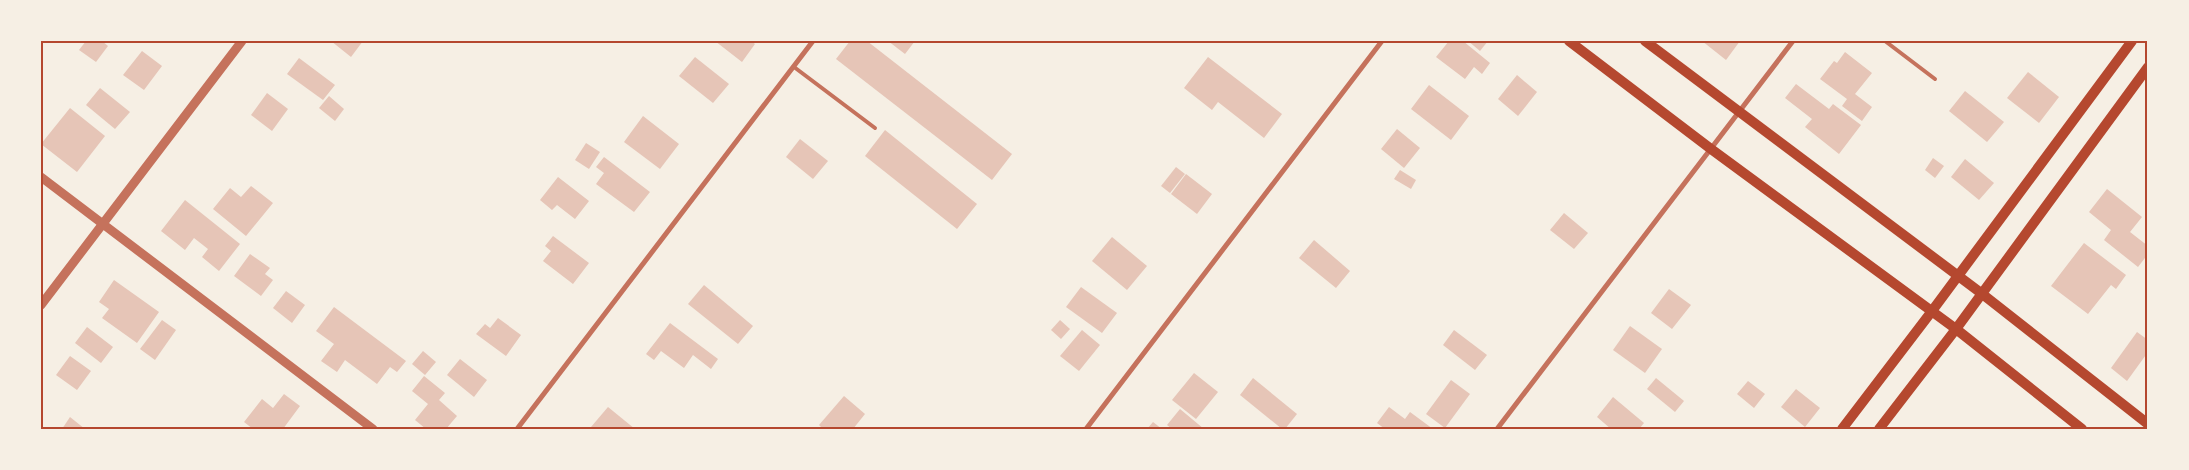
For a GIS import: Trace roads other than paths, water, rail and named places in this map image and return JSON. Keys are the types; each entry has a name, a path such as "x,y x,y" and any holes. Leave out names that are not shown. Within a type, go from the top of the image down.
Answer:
{"main road":[{"path":"1569,41 1711,149 1956,328 2082,429"},
{"path":"1645,41 1739,114 1981,293 2148,424"},
{"path":"1842,429 2132,41"},
{"path":"1879,429 1956,328 2148,67"}],"street":[{"path":"41,305 242,41"},
{"path":"517,429 813,41"},
{"path":"1086,429 1382,41"},
{"path":"1497,429 1793,41"},
{"path":"41,177 373,429"}],"lane":[{"path":"1885,41 1935,79"},
{"path":"794,67 875,128"}]}
